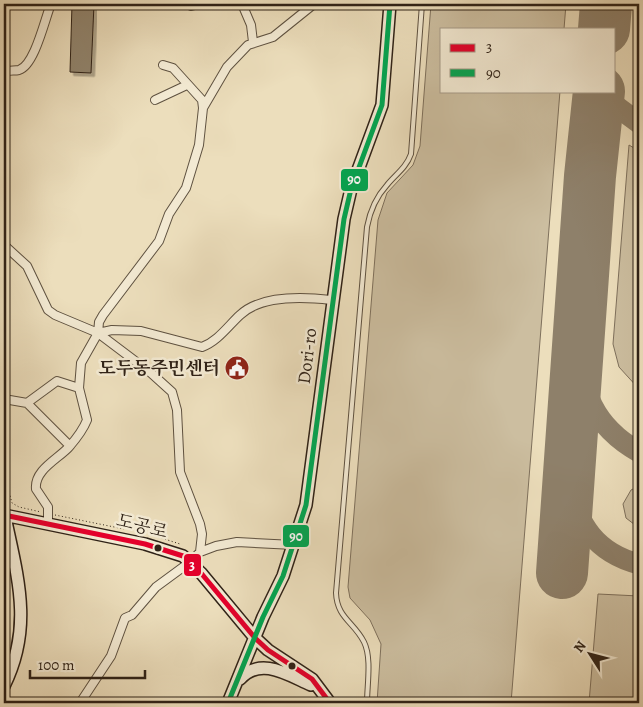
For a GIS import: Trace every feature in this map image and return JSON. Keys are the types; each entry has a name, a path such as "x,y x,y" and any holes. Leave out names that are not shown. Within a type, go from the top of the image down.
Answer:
{"street":[{"path":"4,72 20,70 28,63 38,42 51,4"},
{"path":"242,4 251,25 253,42"},
{"path":"203,108 227,67 253,42 262,42 273,37 314,4"},
{"name":"Dori-ro","path":"228,703 294,546 306,505 313,462 331,300 344,219 351,189 382,105 390,4"},
{"path":"48,518 46,503 36,489 37,480 50,461 70,446 83,428 88,417 79,388 81,363 98,333 99,322 103,315 157,246 169,214 186,188 199,145 203,108 202,100 173,68 163,65"},
{"path":"155,100 187,85"},
{"path":"4,245 27,266 48,310 55,315 98,333 151,373 174,397 180,472 200,524 202,534 200,552"},
{"path":"98,333 112,330 141,331 202,348 213,342 242,312 255,306 294,298 331,300"},
{"path":"27,403 53,382 79,388"},
{"path":"4,399 27,403 70,446"},
{"path":"4,514 22,612 17,652 4,686"},
{"name":"도공로","path":"4,514 48,518 172,552 190,562 255,638 268,650 312,680 330,703"},
{"path":"80,703 111,656 125,618 132,615 156,587 190,562 200,552 237,542 294,546"},
{"path":"237,682 250,670 267,667 320,688"}],"lane":[{"path":"367,703 366,648 360,635 339,610 336,593 367,227 376,201 388,182 403,170 411,154 422,4"}],"path":[{"path":"4,472 10,499 14,505 48,518 125,530"},
{"path":"154,536 188,547"}],"shaded area":[{"path":"431,4 566,4 564,28 440,28 440,92 560,92 511,703 377,703 381,644 370,620 350,598 348,587 378,220 387,193 413,165 420,146"},
{"path":"639,4 639,66 636,45"},
{"path":"629,145 639,151 639,389 619,367 613,344"},
{"path":"639,486 639,528 626,518 623,504 631,490"},
{"path":"598,594 639,596 639,703 589,703"}],"building":[{"path":"72,4 94,4 91,73 70,72"}],"taxiway":[{"path":"608,92 616,106 639,123"},
{"path":"578,341 582,376 592,406 610,431 639,452"},
{"path":"569,483 577,511 591,535 611,552 639,564"}],"runway":[{"path":"604,28 606,4"},
{"path":"562,573 590,176 599,92"}],"transit line":[{"name":"90","path":"228,703 263,617 283,576 306,505 344,219 351,189 382,105 390,4"},
{"name":"3","path":"4,515 145,544 183,556 201,573 255,638 268,650 312,679 330,703"}],"place":[{"name":"도두동주민센터","path":"237,368"}]}
